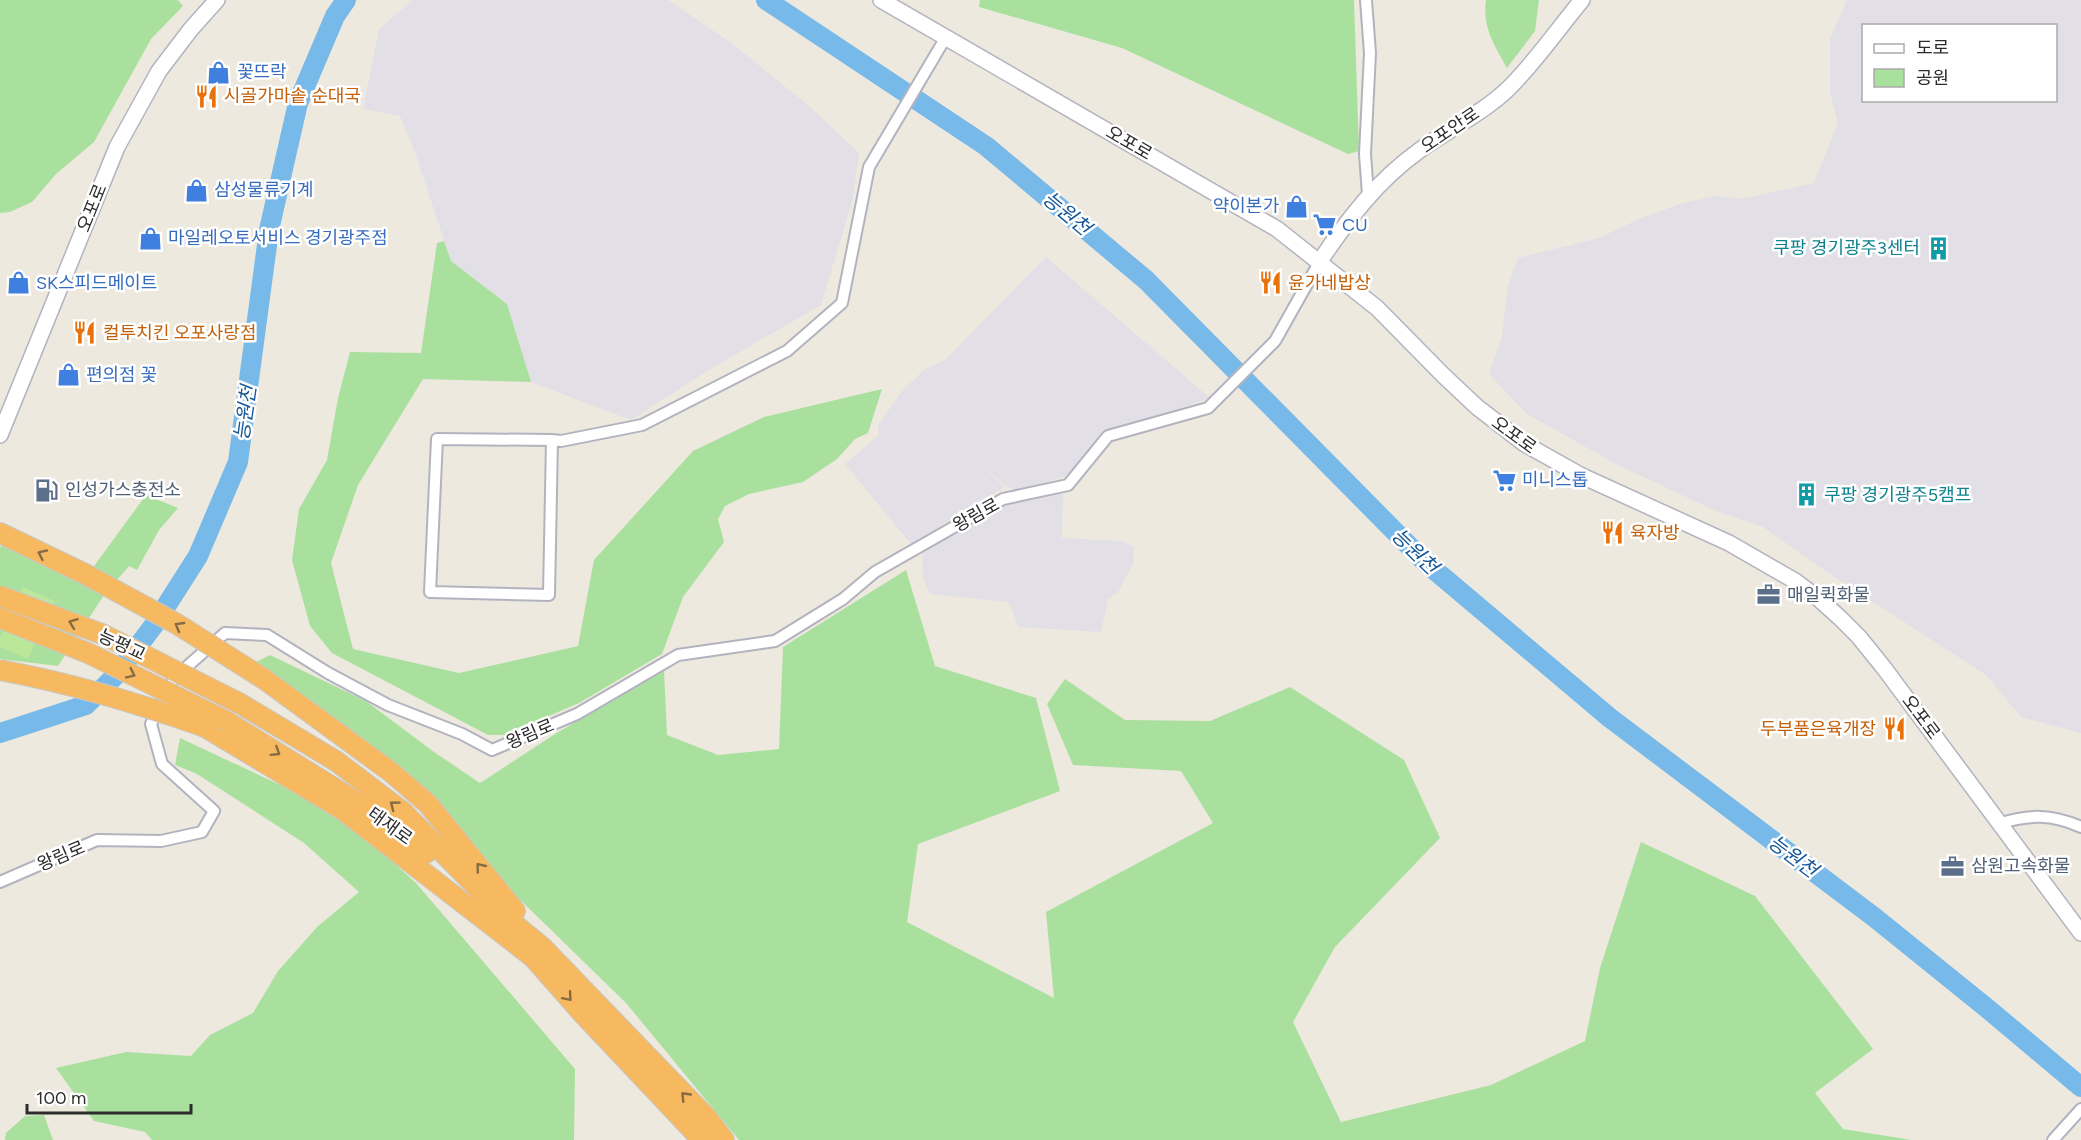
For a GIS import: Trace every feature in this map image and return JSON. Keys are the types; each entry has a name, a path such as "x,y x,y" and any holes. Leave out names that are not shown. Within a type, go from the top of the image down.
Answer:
{"highway":[{"path":"0,533 85,574 177,624 264,679 391,772 428,804 483,870 540,954"},
{"name":"능평교","path":"0,596 102,634 239,703"},
{"name":"태재로","path":"0,618 88,653 226,721 400,829 504,927 540,954 583,1014 698,1136"},
{"path":"0,670 51,679 145,706 205,727 343,810 540,954"},
{"name":"태재로","path":"239,703 336,761 403,812 540,954 707,1118 724,1140"}],"street":[{"name":"오포로","path":"2,426 117,147 159,71 217,0"},
{"name":"오포로","path":"881,0 1277,229 1377,308 1477,407 1525,444 1581,476 1729,543 1770,566 1819,599 1859,637 1884,668 2081,933"},
{"path":"1366,0 1370,53 1365,154 1368,195"},
{"name":"오포안로","path":"1320,261 1341,229 1368,195 1419,150 1509,88 1582,0"},
{"path":"552,440 549,595 430,592 437,439 552,440 561,441 642,425 787,351 842,303 869,167 946,37"},
{"name":"왕림로","path":"0,882 97,840 161,842 202,832 214,811 162,764 151,724 174,678 225,633 267,635 328,674 388,705 462,734 492,750 577,714 678,655 775,641 843,599 875,572 1003,498 1068,485 1108,436 1208,408 1275,341 1320,261"},
{"path":"1998,824 2020,817 2039,816 2080,825"},
{"path":"2053,1140 2081,1109"}],"shaded area":[{"path":"413,0 668,0 730,42 809,106 859,153 853,198 821,305 712,368 631,420 531,382 507,304 451,261 415,152 400,116 363,109 379,29"},
{"path":"1847,0 2081,0 2081,733 2021,717 1986,675 1827,572 1763,527 1716,511 1618,465 1527,414 1489,374 1502,336 1508,286 1518,258 1599,238 1639,219 1683,203 1716,196 1742,199 1814,183 1838,123 1830,93 1830,39"},
{"path":"1046,257 1210,398 1106,433 1069,475 1018,491 1005,486 966,449 1004,487 911,544 845,464 879,435 878,425 903,390 924,370 945,360"},
{"path":"1063,491 1062,538 1121,541 1134,547 1133,564 1118,592 1108,599 1101,632 1018,627 1011,606 1006,602 930,594 923,578 922,554 950,534 1003,503"}],"green space":[{"path":"0,0 178,0 183,6 151,39 94,142 56,174 32,202 10,212 0,213"},
{"path":"980,0 1354,0 1359,151 1348,154 1122,48 979,7"},
{"path":"1486,0 1539,0 1535,31 1507,68 1487,27"},
{"path":"444,241 451,261 507,304 531,382 423,379 358,485 331,563 353,649 459,673 578,646 594,560 693,451 764,417 882,389 868,433 855,439 837,459 803,482 749,494 725,506 718,519 724,542 683,597 662,654 579,703 505,735 488,735 332,653 310,626 292,560 299,509 327,460 338,398 350,352 421,353 437,243"},
{"path":"146,495 178,508 159,530 137,570 129,566 104,595 58,666 0,659 0,547 6,543 83,581"},
{"path":"906,570 935,666 1036,698 1060,791 918,844 907,922 1054,998 1046,912 1213,823 1181,771 1073,765 1047,704 1065,679 1125,720 1210,721 1290,687 1404,760 1440,838 1335,947 1293,1022 1341,1122 1491,1085 1585,1041 1600,968 1641,842 1755,896 1873,1049 1815,1093 1843,1129 1912,1140 739,1140 626,1003 469,850 254,663 270,655 366,701 480,783 555,734 664,670 667,735 718,755 779,749 783,647"},
{"path":"23,587 54,601 28,659 0,647 0,638"},
{"path":"180,738 338,812 416,883 575,1069 574,1140 152,1140 145,1132 94,1121 56,1068 126,1052 191,1056 210,1035 253,1013 278,971 317,927 359,892 304,843 197,774 175,765"},
{"path":"44,1115 53,1140 5,1140 6,1133 25,1116"}],"waterway":[{"name":"능원천","path":"0,733 86,705 117,674 154,625 198,556 238,462 269,230 298,103 335,16 346,0"},
{"name":"능원천","path":"766,0 986,146 1146,280 1425,562 1610,718 1874,917 2081,1087"}],"place":[{"name":"꽃뜨락","path":"219,72"},
{"name":"시골가마솥 순대국","path":"206,96"},
{"name":"삼성물류기계","path":"196,190"},
{"name":"약이본가","path":"1297,206"},
{"name":"CU","path":"1324,225"},
{"name":"마일레오토서비스 경기광주점","path":"150,238"},
{"name":"쿠팡 경기광주3센터","path":"1938,248"},
{"name":"SK스피드메이트","path":"18,283"},
{"name":"윤가네밥상","path":"1270,283"},
{"name":"컬투치킨 오포사랑점","path":"85,333"},
{"name":"편의점 꽃","path":"68,375"},
{"name":"미니스톱","path":"1504,480"},
{"name":"인성가스충전소","path":"47,490"},
{"name":"쿠팡 경기광주5캠프","path":"1806,495"},
{"name":"육자방","path":"1612,533"},
{"name":"매일퀵화물","path":"1769,595"},
{"name":"두부품은육개장","path":"1894,729"},
{"name":"삼원고속화물","path":"1953,866"}]}
